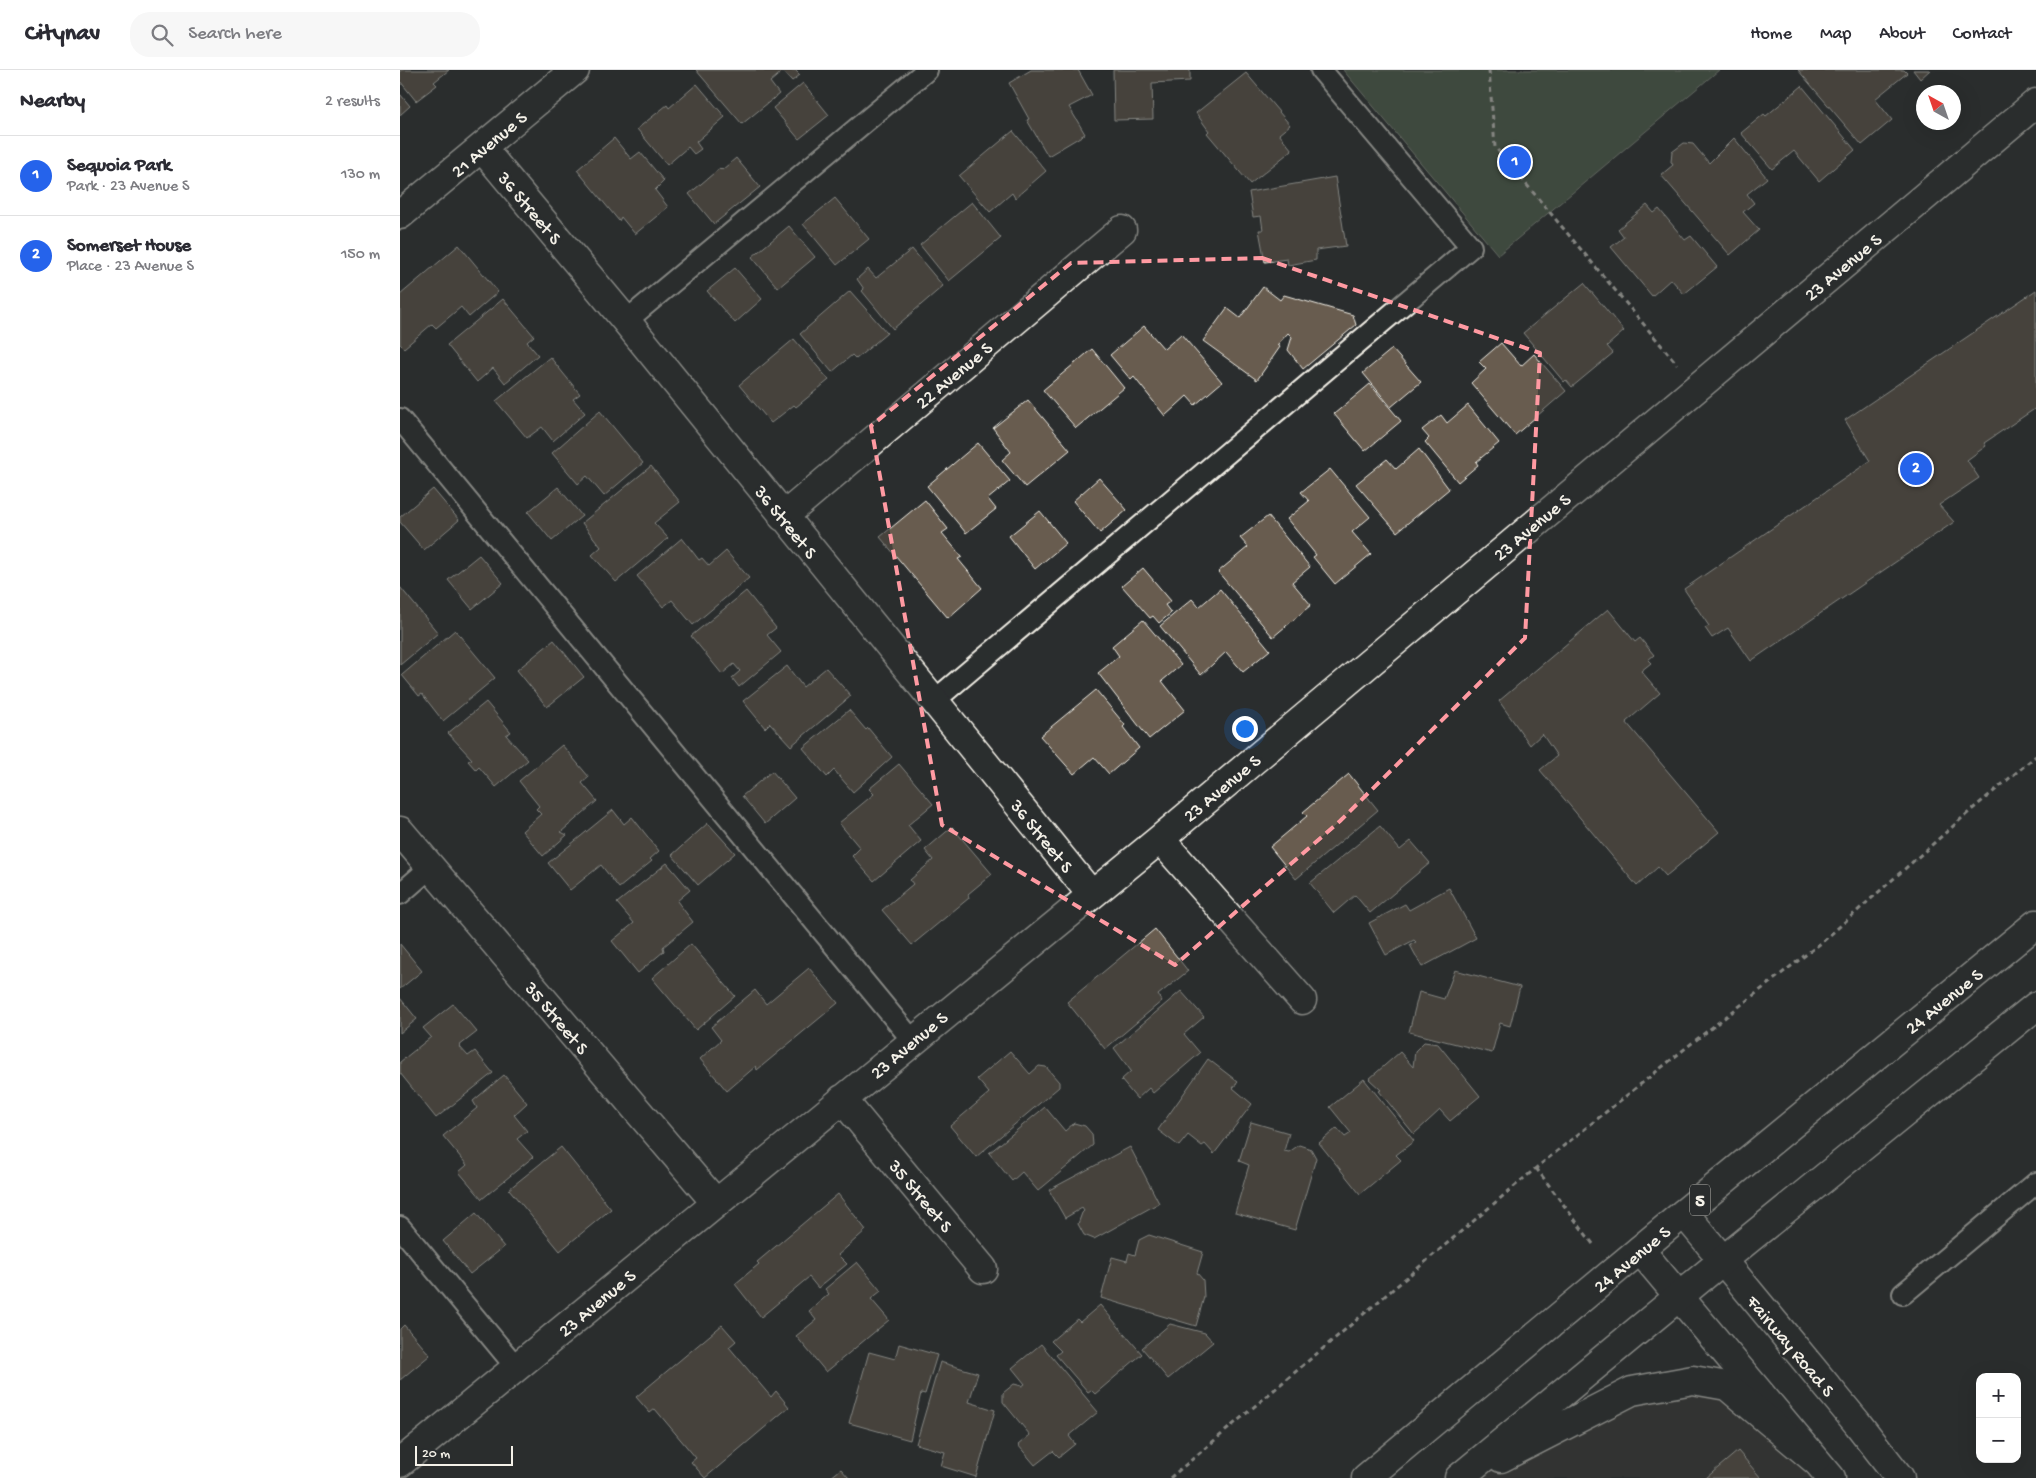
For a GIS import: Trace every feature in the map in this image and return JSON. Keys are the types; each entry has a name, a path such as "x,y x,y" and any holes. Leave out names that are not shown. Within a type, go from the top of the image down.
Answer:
{"street":[{"name":"21 Avenue S","path":"400,215 575,70"},
{"name":"23 Avenue S","path":"400,1463 1160,839 2036,102"},
{"name":"36 Street S","path":"482,148 626,321 1091,894"},
{"name":"22 Avenue S","path":"784,517 1122,230"},
{"name":"35 Street S","path":"400,831 716,1203"},
{"path":"1160,839 1302,1000"},
{"name":"24 Avenue S","path":"1366,1478 1684,1213 2036,924"},
{"path":"1460,1478 1679,1296 2036,1006"},
{"name":"35 Street S","path":"842,1099 983,1269"},
{"name":"Fairway Road S","path":"1684,1213 1858,1424 1900,1478"},
{"path":"1640,1250 1823,1469"},
{"path":"1460,1478 1632,1391 1693,1380 1727,1386 1823,1469"}],"lane":[{"path":"626,321 927,70"},
{"path":"934,701 1471,248 1321,70"},
{"path":"400,419 913,1040"},
{"path":"400,894 431,868"},
{"path":"1903,1294 2036,1183"},
{"path":"400,1227 516,1367"}],"path":[{"path":"1489,70 1495,147 1696,388"},
{"path":"1170,1478 1536,1168 1692,1043 1821,944 1969,812 2036,756"},
{"path":"1536,1168 1593,1244"}],"highlighted area":[{"path":"1262,258 1540,353 1525,638 1340,821 1175,965 942,825 871,426 1071,263"}],"shaded area":[{"path":"1727,1386 1833,1478 1462,1478 1632,1391"}],"green space":[{"path":"1343,70 1719,70 1498,255"}],"building":[{"path":"400,70 449,70 434,82 437,85 416,101 400,81"},
{"path":"696,70 795,70 800,75 792,81 783,71 770,82 779,94 742,124"},
{"path":"1031,70 1078,70 1092,95 1069,107 1085,134 1048,156 1027,120 1029,119 1009,83"},
{"path":"1113,70 1190,70 1190,81 1152,83 1153,119 1114,120"},
{"path":"1798,70 1904,70 1907,73 1875,99 1892,120 1862,145"},
{"path":"1913,70 1930,70 1920,79"},
{"path":"1246,73 1290,125 1279,134 1292,150 1250,184 1207,133 1209,131 1196,113"},
{"path":"803,83 829,115 799,139 773,108"},
{"path":"697,84 725,117 696,142 701,149 694,154 688,147 667,165 637,129 667,105 669,108"},
{"path":"1802,86 1855,150 1819,181 1794,151 1772,169 1741,133 1764,114 1766,116"},
{"path":"400,94 410,106 400,115"},
{"path":"1013,131 1046,171 1015,198 1012,193 990,212 959,176"},
{"path":"614,138 631,159 640,152 664,181 655,190 668,207 635,234 621,217 619,221 577,170"},
{"path":"1734,138 1767,178 1747,194 1754,203 1743,212 1759,230 1730,255 1661,175 1673,165 1671,162 1672,152 1684,143 1693,144 1709,163"},
{"path":"736,158 760,187 714,224 689,194 720,168 722,170"},
{"path":"1335,177 1346,246 1316,250 1316,260 1288,265 1287,259 1265,262 1259,230 1263,230 1261,216 1253,217 1249,192"},
{"path":"835,198 869,239 837,265 803,224"},
{"path":"972,202 1001,238 949,281 920,245"},
{"path":"1647,205 1654,213 1659,209 1685,240 1691,236 1717,267 1684,294 1671,279 1652,296 1611,247 1624,237 1618,229"},
{"path":"789,226 815,257 778,288 752,257"},
{"path":"459,245 498,292 469,317 461,307 436,328 432,324 404,348 400,344 400,295"},
{"path":"912,249 943,286 893,329 862,291 864,289 857,279 868,269 876,278"},
{"path":"735,268 762,299 735,323 707,291"},
{"path":"1584,283 1624,331 1607,346 1613,353 1572,387 1566,380 1564,382 1523,333"},
{"path":"1263,287 1280,300 1284,295 1353,315 1356,325 1303,369 1288,350 1292,337 1288,333 1277,345 1280,347 1257,380 1203,341 1227,308 1240,318"},
{"path":"2036,290 2036,408 1984,443 1986,446 1967,460 1979,478 1939,505 1954,522 1751,661 1728,628 1712,638 1705,628 1709,626 1684,589 1870,461 1845,420"},
{"path":"850,291 887,333 856,359 852,355 832,372 800,334"},
{"path":"503,299 534,336 527,342 538,355 505,383 493,368 477,382 447,345"},
{"path":"1144,326 1164,349 1181,334 1222,382 1195,405 1187,396 1165,416 1134,377 1131,380 1110,355"},
{"path":"794,339 829,380 796,407 794,405 771,423 739,385"},
{"path":"1501,343 1521,366 1534,354 1566,391 1515,435 1471,383 1486,369 1479,362"},
{"path":"1092,349 1124,388 1076,428 1043,390"},
{"path":"1392,349 1421,382 1391,407 1363,373"},
{"path":"550,357 580,394 573,399 585,413 553,441 542,427 527,438 496,401"},
{"path":"1370,384 1401,421 1365,451 1334,414"},
{"path":"1028,400 1070,450 1025,487 1002,460 1011,452 993,428"},
{"path":"1468,405 1499,443 1476,462 1478,465 1458,482 1425,442 1429,438 1422,430 1441,415 1447,423"},
{"path":"600,411 643,463 604,496 587,476 578,484 552,453"},
{"path":"978,443 1010,481 988,499 996,509 966,533 927,486"},
{"path":"1419,449 1449,489 1397,532 1356,484 1387,459 1396,469"},
{"path":"651,466 680,502 654,523 668,538 616,582 592,555 601,547 582,523"},
{"path":"1330,469 1370,517 1352,532 1371,554 1335,584 1313,557 1316,555 1287,519 1309,501 1301,492"},
{"path":"1099,478 1127,510 1100,533 1073,501"},
{"path":"558,487 582,516 552,541 528,512"},
{"path":"433,489 459,520 424,550 400,522 400,517"},
{"path":"925,500 948,529 942,533 962,557 958,559 982,588 948,618 880,537"},
{"path":"1040,511 1066,543 1035,569 1009,536"},
{"path":"1268,516 1310,567 1292,582 1311,605 1273,637 1218,572 1248,547 1240,538"},
{"path":"682,538 699,560 702,558 709,566 726,551 749,578 693,625 672,600 663,607 637,576"},
{"path":"479,555 503,583 472,609 448,580"},
{"path":"1143,568 1171,601 1165,605 1171,613 1159,623 1153,616 1150,618 1122,586"},
{"path":"400,587 438,633 400,665"},
{"path":"1220,589 1270,650 1243,672 1226,652 1201,675 1160,626 1192,599 1199,607"},
{"path":"746,591 776,628 767,635 781,652 739,687 732,678 740,671 734,664 722,674 691,636"},
{"path":"1608,609 1635,642 1640,638 1654,655 1648,660 1651,663 1641,671 1660,693 1626,722 1719,832 1666,876 1658,867 1637,886 1540,770 1557,756 1542,734 1530,745 1499,701"},
{"path":"1143,620 1181,665 1162,681 1185,710 1149,739 1098,673 1119,656 1112,646"},
{"path":"455,630 495,678 443,721 422,694 419,696 402,675"},
{"path":"554,640 584,677 547,707 517,670"},
{"path":"787,666 803,687 826,668 851,696 791,746 770,723 765,728 743,701"},
{"path":"1096,690 1125,725 1123,727 1139,748 1109,774 1094,757 1074,774 1040,736"},
{"path":"486,702 511,732 506,735 528,760 496,787 479,767 476,770 468,761 472,759 448,733"},
{"path":"849,710 866,730 868,728 892,757 853,792 834,770 827,777 803,748"},
{"path":"562,745 589,777 582,783 597,801 561,832 567,835 543,856 522,831 541,814 536,809 539,806 519,781"},
{"path":"899,764 933,804 908,825 921,841 874,881 852,856 860,848 839,823 874,794 869,789"},
{"path":"772,771 795,798 765,824 742,796"},
{"path":"1349,774 1378,810 1296,879 1270,847 1307,816 1303,812"},
{"path":"613,810 624,824 632,817 659,851 650,859 652,861 619,888 601,865 570,890 548,863"},
{"path":"708,823 735,853 698,885 672,855"},
{"path":"1380,826 1400,850 1411,841 1430,863 1370,913 1355,895 1334,913 1310,883"},
{"path":"952,827 992,874 968,894 969,898 912,945 882,910 913,884 910,880 933,860 925,850"},
{"path":"667,863 690,890 677,901 693,922 663,947 664,951 638,973 612,941 634,923 617,903"},
{"path":"1449,888 1476,938 1422,967 1410,945 1416,942 1414,940 1386,955 1369,923 1405,904 1409,910"},
{"path":"1155,929 1188,971 1158,995 1162,1001 1105,1049 1067,1002"},
{"path":"400,944 422,971 400,989"},
{"path":"691,944 735,996 696,1030 652,978"},
{"path":"809,968 838,1003 757,1070 756,1066 727,1091 700,1059 721,1040 711,1027 755,990 766,1004"},
{"path":"1455,970 1520,987 1510,1026 1500,1023 1492,1053 1409,1032 1419,992 1444,999"},
{"path":"1181,991 1204,1017 1184,1034 1200,1053 1153,1093 1149,1088 1137,1099 1121,1080 1131,1071 1114,1048"},
{"path":"400,998 417,1019 400,1033"},
{"path":"453,1004 477,1032 459,1046 468,1056 475,1051 493,1073 436,1118 400,1073 400,1062 431,1037 423,1028"},
{"path":"1424,1042 1438,1044 1480,1096 1450,1121 1440,1110 1414,1134 1379,1091 1381,1090 1369,1079 1400,1052 1413,1067 1415,1051"},
{"path":"1010,1051 1030,1074 1039,1066 1046,1067 1059,1082 1059,1087 976,1157 950,1126 989,1093 977,1079"},
{"path":"1208,1059 1238,1082 1233,1088 1252,1104 1214,1154 1205,1144 1202,1146 1188,1135 1179,1146 1158,1130"},
{"path":"504,1075 527,1103 514,1115 527,1131 517,1139 533,1157 482,1199 459,1172 467,1165 443,1136 477,1108 473,1101"},
{"path":"1364,1079 1414,1141 1396,1155 1401,1160 1360,1194 1319,1143 1337,1128 1345,1137 1351,1133 1330,1107"},
{"path":"1045,1107 1065,1131 1074,1123 1085,1126 1092,1134 1093,1145 1038,1191 1022,1172 1012,1181 989,1153"},
{"path":"1251,1122 1289,1133 1284,1151 1289,1152 1299,1145 1311,1149 1316,1158 1295,1230 1235,1213 1249,1165 1239,1161"},
{"path":"561,1147 611,1209 560,1251 509,1189"},
{"path":"1130,1147 1159,1203 1094,1239 1084,1235 1078,1224 1084,1211 1082,1208 1065,1218 1049,1190"},
{"path":"838,1194 866,1230 838,1255 847,1264 818,1288 809,1277 761,1317 735,1284 759,1264 757,1262"},
{"path":"476,1213 504,1247 470,1274 443,1241"},
{"path":"1149,1235 1203,1252 1197,1273 1203,1280 1204,1297 1196,1326 1101,1298 1112,1257 1127,1261 1129,1253 1135,1255 1139,1240"},
{"path":"857,1262 881,1291 871,1299 889,1320 826,1372 796,1336 816,1320 809,1311 829,1294 825,1289"},
{"path":"1100,1305 1142,1354 1095,1394 1091,1390 1088,1392 1056,1355 1061,1351 1051,1341 1077,1319 1080,1322"},
{"path":"1170,1324 1205,1333 1213,1342 1168,1379 1142,1348"},
{"path":"404,1325 430,1355 400,1380 400,1329"},
{"path":"722,1325 736,1341 729,1347 771,1397 776,1391 789,1407 705,1478 691,1462 696,1458 655,1409 650,1413 636,1397"},
{"path":"899,1344 937,1355 925,1394 921,1393 910,1440 849,1423 869,1352 895,1359"},
{"path":"1041,1344 1098,1412 1069,1436 1075,1444 1059,1457 1053,1451 1035,1465 1018,1445 1030,1435 1003,1402 1003,1393 1014,1384 1022,1386 1025,1384 1012,1368"},
{"path":"940,1362 978,1373 969,1402 995,1410 976,1477 941,1466 945,1452 916,1444"},
{"path":"1738,1451 1761,1478 1706,1478"},
{"path":"841,1469 849,1478 830,1478"}],"place":[{"name":"Sequoia Park","path":"1515,162"},
{"name":"Somerset House","path":"1916,469"}]}
